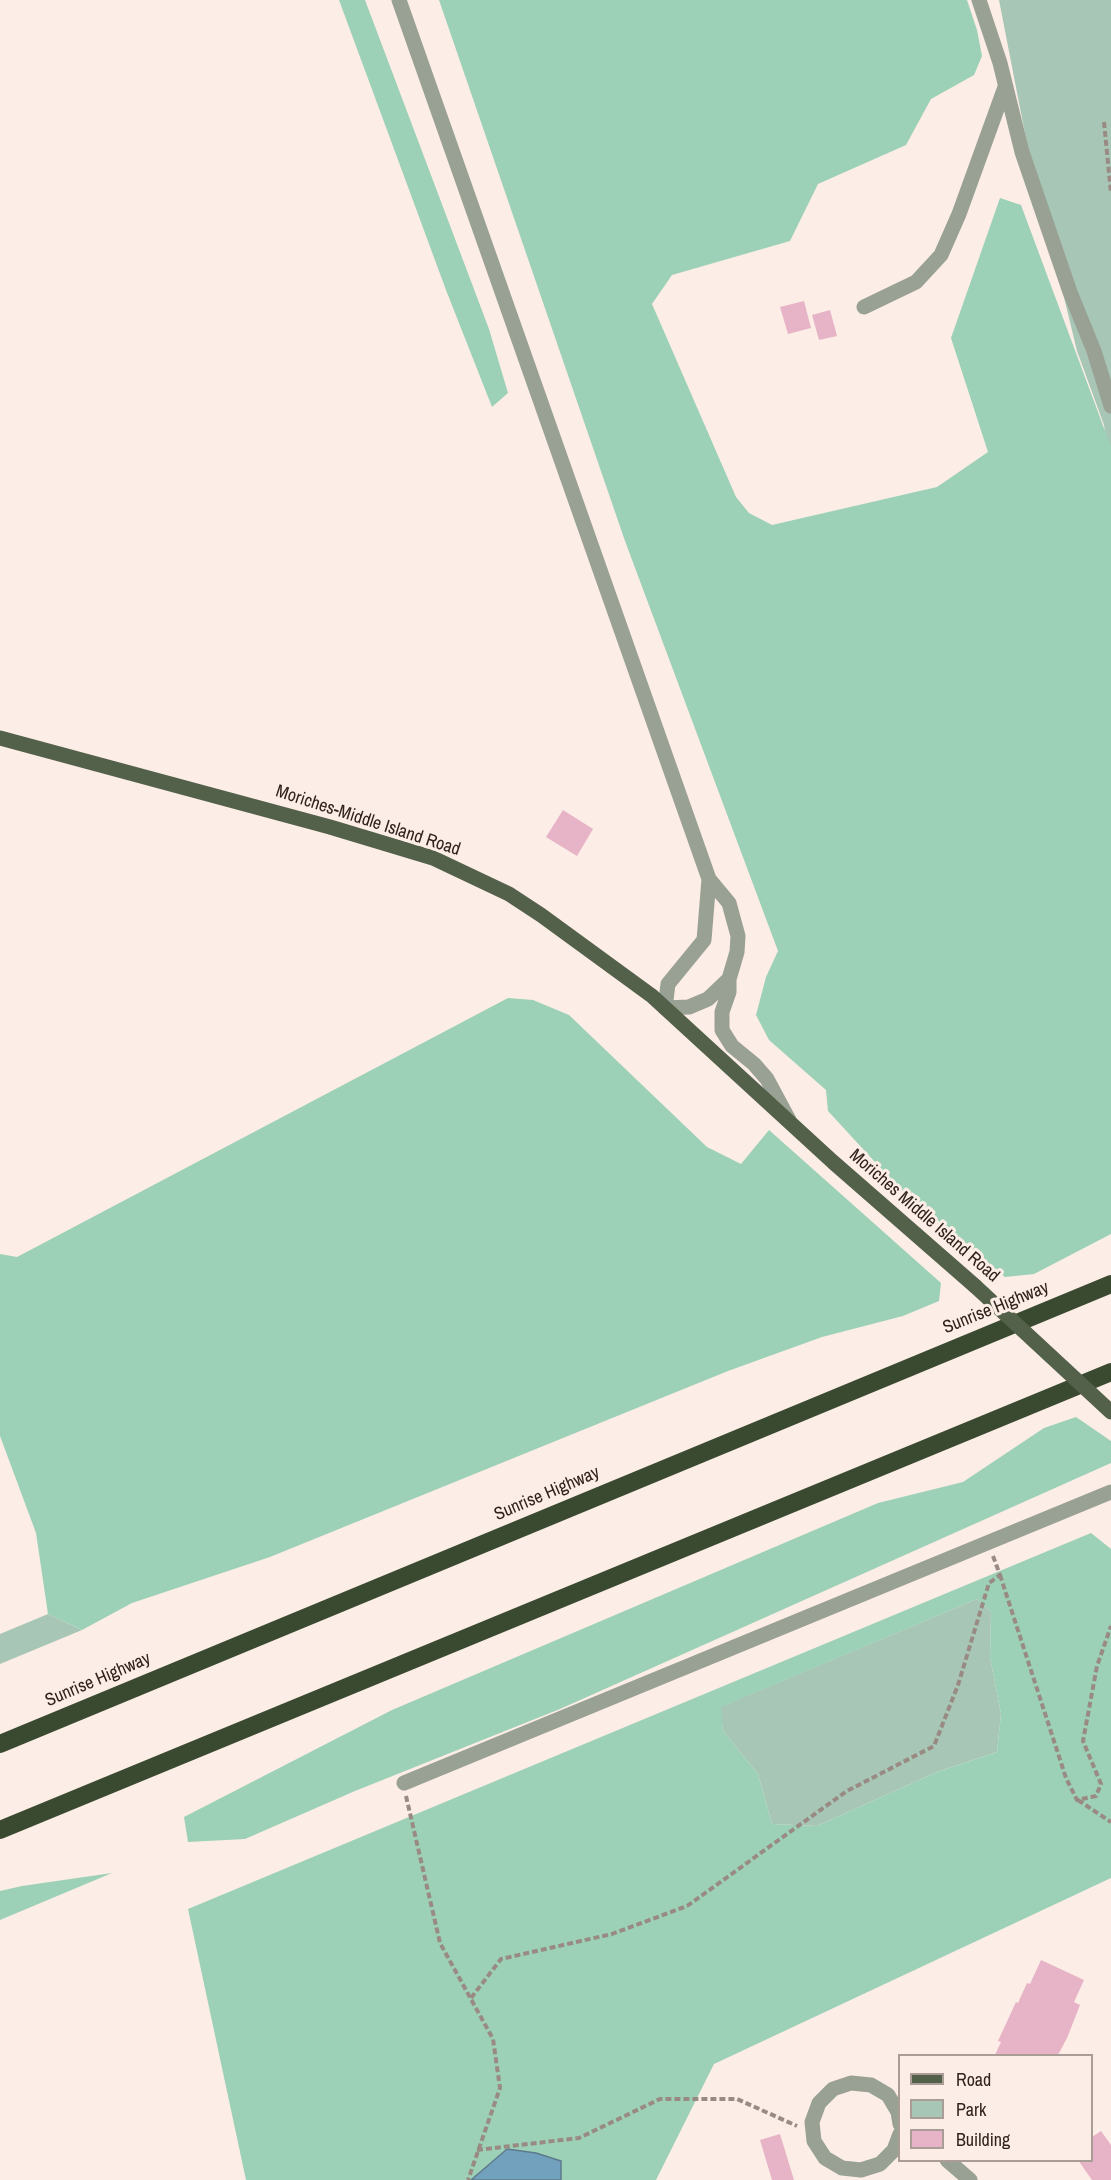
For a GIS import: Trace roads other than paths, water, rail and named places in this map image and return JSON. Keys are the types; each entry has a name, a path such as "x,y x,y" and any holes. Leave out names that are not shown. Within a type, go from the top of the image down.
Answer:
{"highway":[{"name":"Sunrise Highway","path":"0,1744 1111,1284"},
{"path":"0,1830 1111,1372"}],"main road":[{"name":"Moriches-Middle Island Road","path":"0,738 254,806 433,858 498,889 542,915 665,1008 791,1123"},
{"name":"Moriches Middle Island Road","path":"791,1123 975,1286 1111,1412"}],"street":[{"path":"399,0 709,879 729,903 738,936 737,952 729,979 729,993 722,1012 722,1030 732,1046 754,1064 767,1079 791,1123"},
{"path":"979,0 1022,152 1070,292 1094,351 1111,406"},
{"path":"864,307 916,282 940,255 959,214 1005,87"},
{"path":"709,879 704,940 668,984 665,1008 689,1006 708,999 729,979"},
{"path":"404,1783 1111,1492"},
{"path":"898,2112 888,2095 871,2085 851,2083 833,2089 819,2103 812,2122 814,2141 825,2158 842,2168 861,2170 880,2164 894,2150 898,2136"},
{"path":"949,2162 970,2180"}],"water":[{"path":"507,2149 536,2153 561,2161 561,2180 471,2180"}]}
